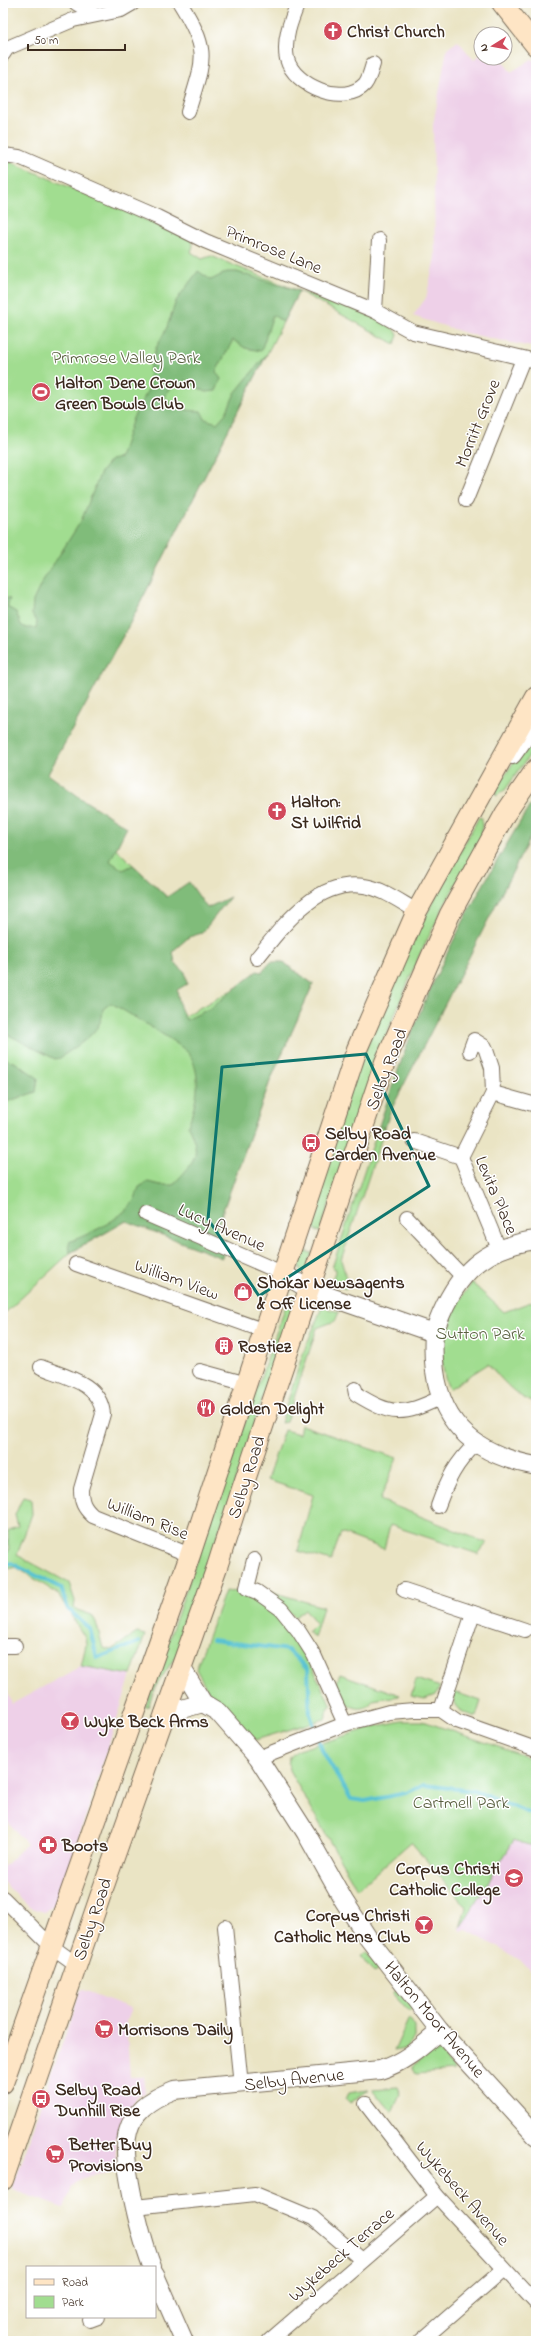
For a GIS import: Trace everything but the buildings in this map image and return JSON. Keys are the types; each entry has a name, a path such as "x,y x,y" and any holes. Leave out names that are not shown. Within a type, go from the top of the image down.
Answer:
{"main road":[{"path":"502,3 536,46"},
{"name":"Selby Road","path":"3,2083 190,1556 357,1049 417,911 536,696"},
{"name":"Selby Road","path":"3,2180 76,1964 164,1714 218,1567 241,1492 386,1062 450,914 505,814 536,769"}],"street":[{"path":"76,3 94,14"},
{"path":"3,54 7,48 74,20 94,14 121,10 133,3"},
{"path":"180,3 196,30 202,50 202,63 188,112"},
{"path":"298,3 286,40 287,58 294,74 308,85 322,91 344,94 365,84 373,64"},
{"name":"Primrose Lane","path":"3,155 19,157 157,216 205,241 375,311 414,332 529,360"},
{"path":"375,311 379,240"},
{"name":"Morritt Grove","path":"466,500 529,360"},
{"path":"504,765 536,711"},
{"name":"Selby Road","path":"482,796 536,722"},
{"path":"257,958 290,918 315,898 341,887 364,886 417,911"},
{"path":"461,1156 493,1094 492,1068 485,1047 474,1040 470,1051"},
{"path":"493,1094 536,1105"},
{"name":"Levita Place","path":"414,1141 461,1156 499,1249"},
{"name":"Lucy Avenue","path":"146,1214 282,1273"},
{"path":"407,1218 462,1276"},
{"path":"536,1240 517,1243 499,1249 480,1261 462,1276 441,1312 434,1333 432,1357 440,1398 456,1425 476,1444 499,1457 536,1466"},
{"name":"William View","path":"76,1264 265,1330"},
{"path":"282,1273 310,1290 434,1333"},
{"name":"William Rise","path":"41,1367 90,1387 97,1394 102,1404 103,1414 81,1489 81,1500 85,1509 92,1516 190,1556"},
{"path":"200,1371 247,1384"},
{"path":"355,1389 356,1394 378,1407 399,1412 415,1410 440,1398"},
{"path":"438,1506 442,1479 476,1444"},
{"path":"254,1560 247,1588 258,1592 281,1609 298,1630 314,1655 345,1724"},
{"path":"404,1590 525,1630"},
{"path":"441,1710 473,1613"},
{"name":"Halton Moor Avenue","path":"181,1667 203,1703 218,1712 258,1758 306,1833 344,1902 368,1938 440,2030 536,2136"},
{"path":"164,1714 203,1703"},
{"path":"258,1758 345,1724 389,1712 441,1710 457,1721 536,1749"},
{"path":"3,1898 52,1946 76,1964"},
{"path":"225,1928 241,2085"},
{"name":"Selby Avenue","path":"134,2206 124,2145 129,2126 140,2109 156,2097 174,2090 241,2085 380,2070 397,2065 413,2055 440,2030"},
{"name":"Wykebeck Avenue","path":"366,2104 437,2196 536,2303"},
{"path":"152,2266 134,2206 255,2194 313,2218 362,2260"},
{"name":"Wykebeck Terrace","path":"269,2341 437,2196"},
{"path":"425,2340 504,2269"},
{"path":"157,2285 184,2341"}],"highlighted area":[{"path":"366,1054 429,1186 259,1296 208,1219 222,1067"}],"shaded area":[{"path":"458,41 473,59 473,66 506,66 511,72 532,59 536,63 536,348 466,333 413,316 426,298 435,257 433,125 447,49"},
{"path":"81,1666 131,1675 58,1902 45,1912 29,1907 3,1882 3,1867 27,1844 3,1816 3,1680 12,1704"},
{"name":"Corpus Christi Catholic College","path":"514,1839 536,1847 536,1977 520,1960 467,1930 461,1931 460,1928"},
{"path":"81,1989 131,2008 126,2020 130,2077 143,2077 145,2093 137,2097 122,2120 116,2139 117,2172 89,2176 79,2180 72,2187 64,2208 12,2190"}],"green space":[{"name":"Primrose Valley Park","path":"3,161 11,162 192,240 193,246 191,252 202,259 211,256 297,290 368,315 393,328 398,335 395,344 299,291 130,623 44,781 180,909 153,1019 166,1026 283,962 313,984 270,1081 214,1235 149,1208 70,1253 5,1313 3,1308"},
{"path":"198,271 211,280 227,272 237,272 299,291 283,322 273,315 261,351 245,348 233,340 216,372 221,379 216,391 206,392 185,380 171,388 164,397 172,404 181,408 201,411 205,419 217,423 226,413 235,393 267,354 130,623 48,774 82,799 127,827 110,861 123,870 133,865 167,897 189,882 207,908 230,897 202,933 189,937 173,951 175,963 185,972 187,984 177,990 180,1007 186,1020 211,1008 257,971 262,972 271,962 283,962 313,984 270,1081 214,1235 227,1241 222,1258 126,1221 70,1253 69,1242 95,1231 120,1215 133,1202 139,1187 148,1182 160,1185 173,1185 191,1164 194,1158 195,1145 188,1126 196,1099 197,1082 194,1064 190,1055 186,1051 111,1003 103,1009 99,1025 94,1032 60,1058 55,1059 3,1032 3,598 10,599 7,607 16,612 21,625 26,628 36,628 37,621 32,615 33,601 42,582 81,521 101,472 111,460 120,458 133,418 151,385 149,371 156,348 167,327 176,301"},
{"path":"536,733 536,746 505,790 496,796 495,790 519,754"},
{"path":"536,796 536,826 390,1112 385,1128 379,1126 411,1035 445,957 482,887"},
{"path":"479,817 482,818 482,837 446,902 419,956 391,1023 370,1080 320,1232 306,1225 355,1075 407,950"},
{"path":"3,1058 16,1063 38,1078 36,1092 3,1103"},
{"path":"379,1126 385,1128 341,1260 348,1283 346,1289 331,1283 336,1269 332,1268"},
{"path":"300,1250 312,1253 306,1269 301,1272 298,1261"},
{"name":"Sutton Park","path":"472,1283 504,1312 536,1300 536,1403 515,1392 488,1364 449,1389 444,1375 442,1361 446,1333 456,1307 463,1294"},
{"path":"292,1299 294,1300 293,1310 259,1407 182,1647 156,1686 148,1707 145,1707 285,1308"},
{"path":"322,1307 339,1312 335,1321 317,1328 286,1422 281,1423 302,1356"},
{"path":"301,1425 397,1458 380,1500 487,1543 478,1554 390,1525 384,1549 341,1533 331,1561 298,1551 313,1495 267,1480 284,1430 299,1434"},
{"path":"23,1497 31,1499 32,1514 17,1555 69,1583 75,1601 74,1609 92,1615 96,1622 103,1648 111,1650 137,1633 145,1635 131,1675 81,1666 86,1645 85,1638 58,1594 16,1567 3,1570 3,1551 9,1551 8,1531 18,1526 15,1515"},
{"path":"225,1591 243,1592 252,1595 280,1617 296,1636 307,1653 321,1686 332,1705 329,1707 325,1719 255,1740 208,1691 196,1669"},
{"path":"269,1591 323,1607 314,1638 308,1631 316,1623 305,1609 295,1617 268,1593"},
{"path":"340,1674 400,1695 373,1700 364,1708 353,1707 339,1695 337,1683"},
{"path":"416,1679 440,1687 435,1695 425,1699 411,1696"},
{"path":"454,1692 481,1701 476,1717 462,1711 456,1706 453,1698"},
{"name":"Cartmell Park","path":"402,1721 423,1721 536,1760 536,1847 514,1840 460,1928 466,1907 411,1842 357,1889 289,1770 288,1764 290,1758 298,1750 377,1726"},
{"path":"366,1952 379,1969 374,1973 361,1956"},
{"path":"397,1990 413,2008 409,2012 392,1993"},
{"path":"409,2018 415,2027 415,2038 404,2049 394,2051"},
{"path":"438,2050 455,2071 416,2074 412,2067 430,2052"},
{"path":"397,2087 400,2094 392,2112 373,2089"},
{"path":"369,2090 350,2103 346,2099 349,2093"}],"waterway":[{"path":"3,1566 11,1563 61,1588 68,1609 90,1629 97,1658 139,1642"},
{"path":"212,1640 288,1650 308,1670 310,1714 322,1750 351,1799 365,1801 406,1793 424,1785 474,1791 532,1814 536,1819"}],"place":[{"name":"Christ Church","path":"333,31"},
{"name":"Halton Dene Crown Green Bowls Club","path":"41,392"},
{"name":"Halton: St Wilfrid","path":"277,811"},
{"name":"Selby Road Carden Avenue","path":"311,1143"},
{"name":"Shokar Newsagents & Off License","path":"243,1292"},
{"name":"Rostiez","path":"224,1346"},
{"name":"Golden Delight","path":"206,1408"},
{"name":"Wyke Beck Arms","path":"70,1721"},
{"name":"Boots","path":"48,1845"},
{"name":"Corpus Christi Catholic College","path":"514,1878"},
{"name":"Corpus Christi Catholic Mens Club","path":"424,1925"},
{"name":"Morrisons Daily","path":"104,2029"},
{"name":"Selby Road Dunhill Rise","path":"41,2099"},
{"name":"Better Buy Provisions","path":"55,2154"}]}
